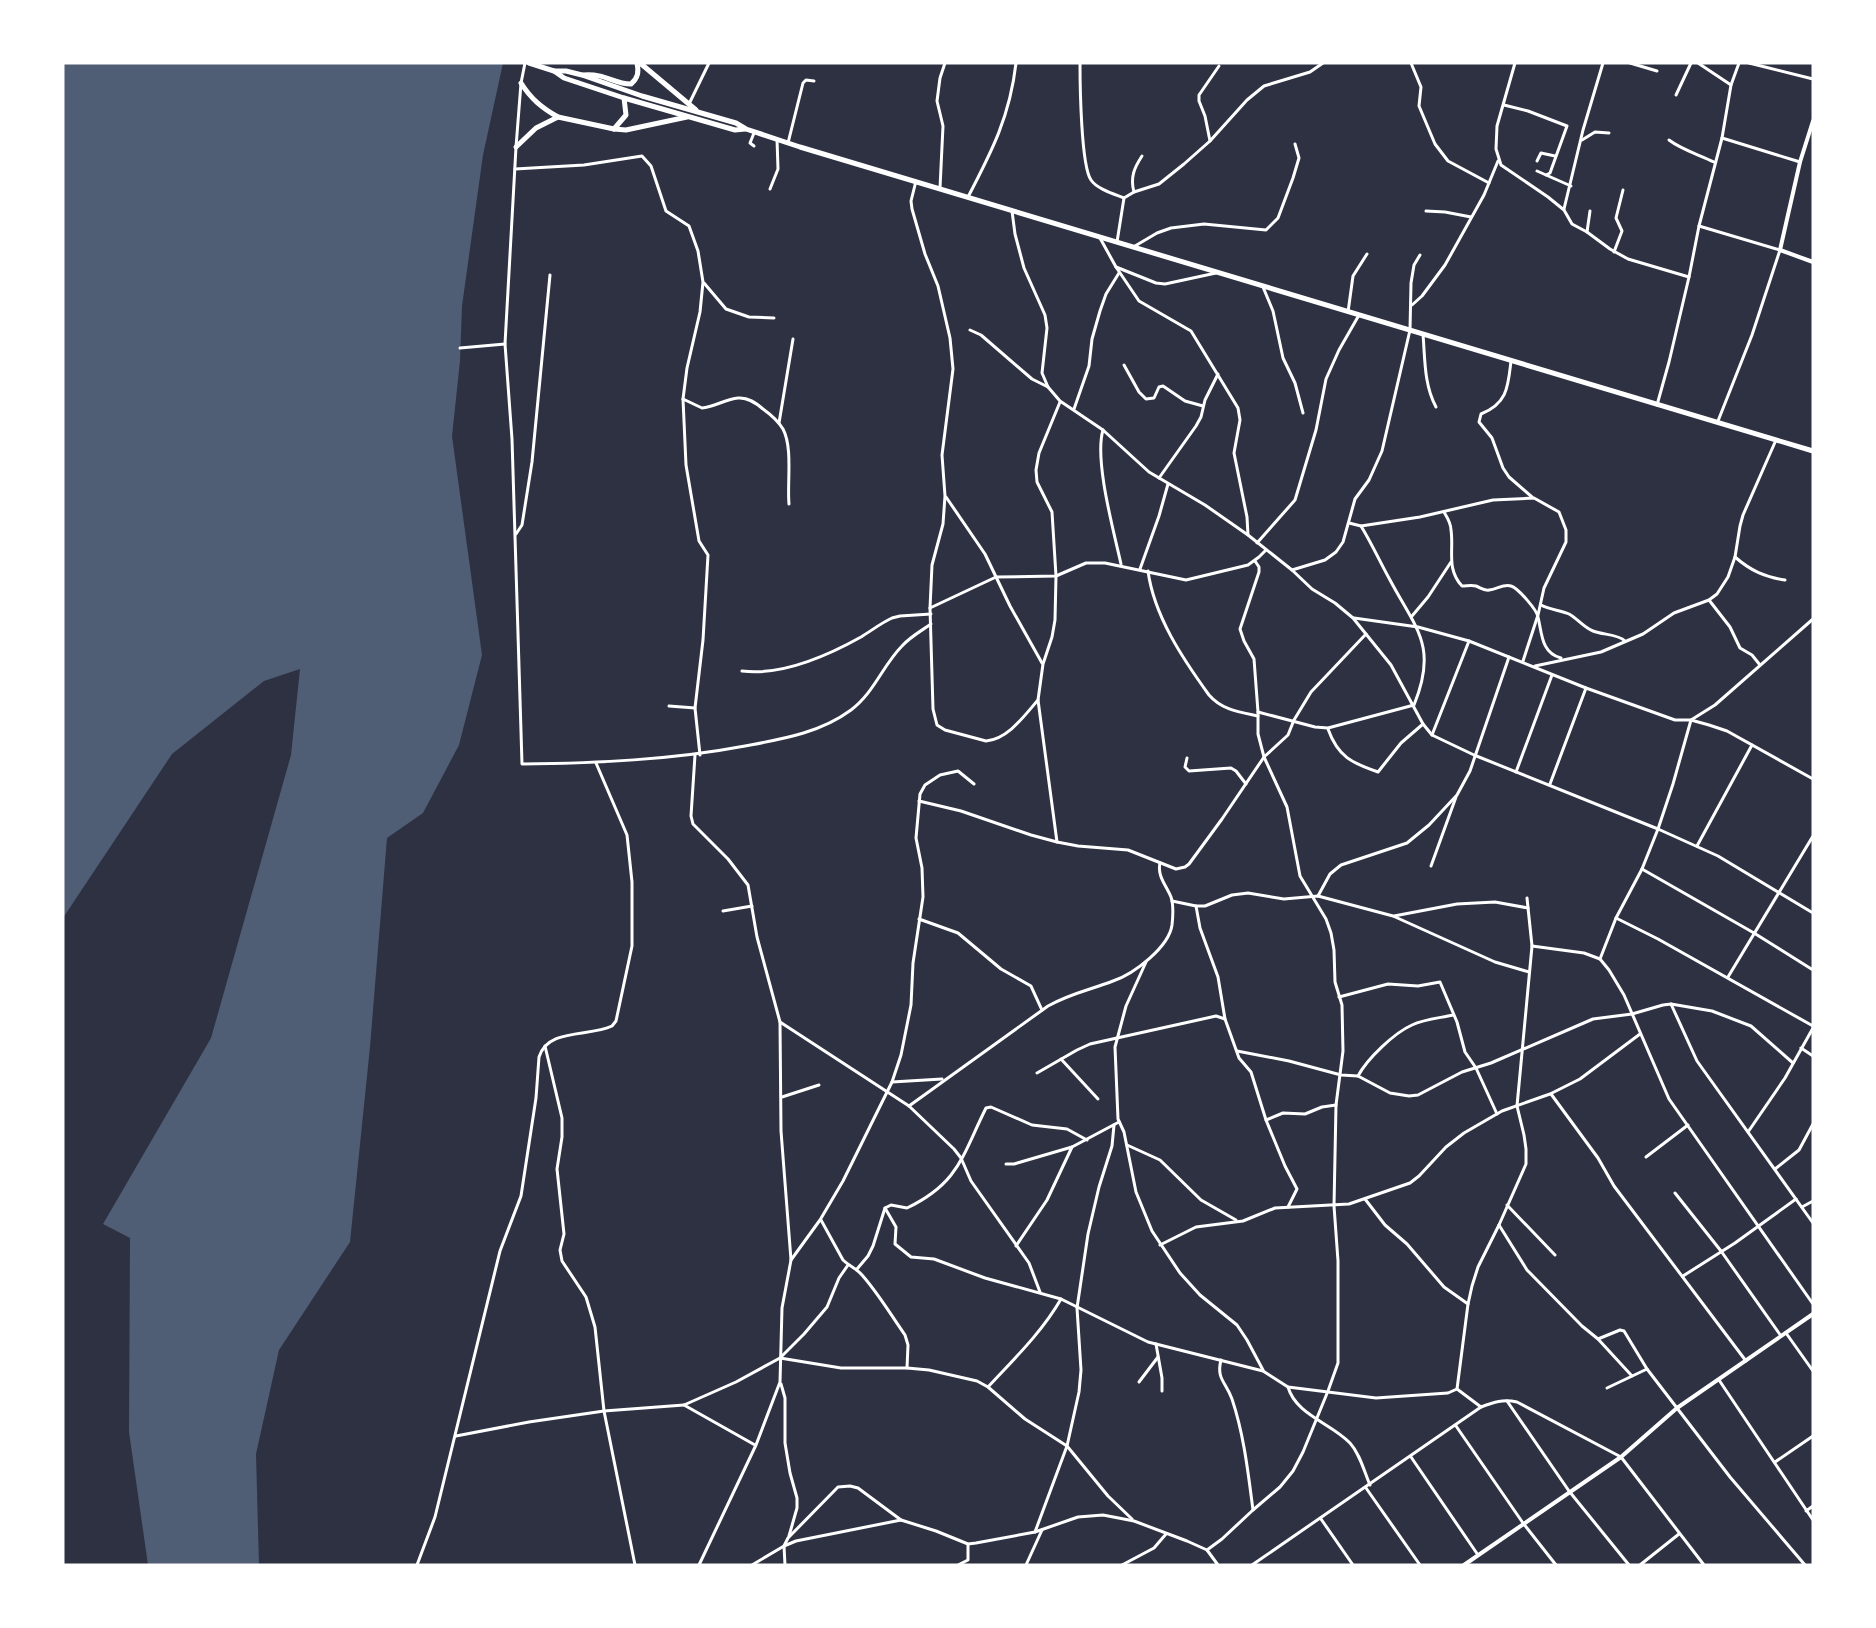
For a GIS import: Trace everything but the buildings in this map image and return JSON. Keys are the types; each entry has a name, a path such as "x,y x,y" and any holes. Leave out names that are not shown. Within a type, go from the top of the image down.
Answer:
{"main road":[{"path":"527,63 554,71 582,75 736,123 746,129 788,143 1813,452"},
{"path":"582,75 599,74 620,83 631,84 636,80 638,63"},
{"path":"638,63 699,113"},
{"path":"554,71 564,78 624,98 735,129 746,129"},
{"path":"521,82 533,100 558,117 614,129 626,130 690,116"},
{"path":"614,129 626,115 624,98"},
{"path":"516,147 536,128 558,117"}],"street":[{"path":"527,63 521,82 505,344 512,439 522,764 596,764 700,755 796,737 833,720 866,698 902,646 931,624"},
{"path":"688,104 710,63"},
{"path":"940,189 943,126 937,101 940,78 945,63"},
{"path":"968,197 992,151 1005,118 1013,90 1016,63"},
{"path":"1080,63 1084,148 1089,176 1096,185 1124,198"},
{"path":"1117,242 1124,198 1163,181 1210,141 1246,100 1264,86 1310,72 1323,63"},
{"path":"1411,63 1421,87 1419,106 1435,144 1448,161 1489,183"},
{"path":"1412,304 1422,296 1445,265 1489,183 1498,161 1495,137 1515,63"},
{"path":"1564,210 1603,63"},
{"path":"1630,63 1657,71"},
{"path":"1676,94 1691,63"},
{"path":"1698,63 1731,85"},
{"path":"1657,405 1738,63"},
{"path":"1749,63 1813,79"},
{"path":"1210,141 1199,95 1219,66"},
{"path":"788,143 803,83 806,80 814,81"},
{"path":"1504,105 1528,111 1568,128 1550,173 1546,175"},
{"path":"1717,423 1752,335 1779,250 1800,162 1813,121"},
{"path":"754,132 750,141 754,146"},
{"path":"1581,141 1595,132 1608,133"},
{"path":"1722,138 1800,162"},
{"path":"770,189 778,169 777,139"},
{"path":"1669,140 1679,147 1694,151 1714,162"},
{"path":"1134,247 1157,233 1171,228 1204,224 1266,230 1278,218 1293,178 1299,158 1295,144"},
{"path":"1537,161 1541,153 1555,156"},
{"path":"515,169 584,165 642,156 651,166 666,211 689,226 698,251 703,282 700,312 687,368 683,399 686,465 700,544 708,555 703,640 695,708 700,755"},
{"path":"1134,192 1132,184 1134,169 1142,156"},
{"path":"1498,161 1505,169 1564,210 1572,224 1614,252 1628,259 1689,277"},
{"path":"1537,171 1571,186"},
{"path":"916,181 911,201 912,209 925,254 939,286 950,338 953,369 942,455 945,496 943,524 932,565 930,608 933,709 939,727 986,741 993,740 1017,723 1038,700"},
{"path":"1614,252 1622,231 1616,219 1623,189"},
{"path":"1012,211 1015,234 1024,268 1045,315 1047,328 1042,373 1048,387 1060,401 1102,430 1149,472 1205,505 1248,535 1312,589 1335,603 1353,618 1391,665 1423,724 1432,735 1474,755 1718,856 1813,912"},
{"path":"1426,211 1470,217"},
{"path":"1587,232 1590,211"},
{"path":"1699,226 1813,262"},
{"path":"1100,238 1119,273 1140,301 1191,331 1218,374 1239,414 1234,453 1247,517 1248,535"},
{"path":"1348,312 1353,276 1367,254"},
{"path":"1292,570 1325,560 1336,552 1349,523 1355,499 1369,480 1382,451 1410,330 1411,277 1415,262 1420,255"},
{"path":"1116,267 1156,283 1165,284 1216,273"},
{"path":"1074,410 1089,368 1092,339 1100,311 1106,294 1119,273"},
{"path":"515,536 522,525 532,462 550,275"},
{"path":"703,282 726,309 749,317 774,318"},
{"path":"1263,286 1273,311 1282,358 1295,383 1303,412"},
{"path":"1257,543 1294,502 1316,430 1326,379 1342,343 1359,315"},
{"path":"970,330 981,335 1032,379 1048,387"},
{"path":"1423,334 1426,382 1436,407"},
{"path":"779,423 794,339"},
{"path":"460,348 505,344"},
{"path":"1511,361 1507,390 1502,401 1493,409 1481,414 1479,422 1492,438 1503,468 1509,477 1534,498 1559,512 1566,530 1563,551 1549,575 1523,661"},
{"path":"1124,365 1139,392 1146,399 1154,398 1161,386 1185,401 1203,406"},
{"path":"1158,478 1196,426 1218,374"},
{"path":"683,399 702,408 736,398 746,399 757,403 779,423 784,432 786,447 789,504"},
{"path":"1057,842 1038,700 1043,664 1052,637 1056,576 1052,512 1037,482 1036,470 1039,453 1060,401"},
{"path":"1102,430 1100,449 1110,514 1122,565"},
{"path":"1534,666 1601,652 1643,634 1674,614 1709,600 1717,594 1728,578 1735,557 1743,515 1776,440"},
{"path":"1140,569 1168,484"},
{"path":"945,496 985,554 1043,664"},
{"path":"1349,523 1361,526 1444,512 1483,501 1534,498"},
{"path":"1444,512 1452,530 1451,562 1454,576 1462,586 1491,591 1506,585 1511,586 1523,596 1538,615 1540,633 1546,647 1555,657 1563,659"},
{"path":"1361,526 1418,627 1425,657 1422,685 1414,705"},
{"path":"930,608 996,577 1056,576 1086,563 1105,562 1186,580 1248,565 1266,549"},
{"path":"1735,557 1745,566 1763,576 1785,580"},
{"path":"1207,1550 1280,1487 1293,1472 1338,1362 1338,1261 1334,1206 1336,1105 1341,1075 1343,1029 1335,981 1331,933 1326,919 1300,876 1287,807 1264,757 1258,734 1254,659 1240,629 1259,572 1255,561"},
{"path":"1412,616 1428,597 1451,562"},
{"path":"1148,571 1153,596 1169,631 1217,704 1225,708 1328,728 1414,705"},
{"path":"1709,600 1730,627 1740,648 1752,655 1760,665"},
{"path":"1540,604 1551,610 1570,615 1588,629 1622,638 1625,641"},
{"path":"742,671 753,672 809,662 892,618 931,614"},
{"path":"1353,618 1418,627 1469,641 1523,661 1552,675 1675,720 1691,720 1727,731 1813,779"},
{"path":"1600,958 1616,918 1642,869 1658,830 1691,720 1715,705 1813,619"},
{"path":"919,801 1057,842 1128,850 1176,869 1185,867 1264,757 1292,730 1294,720 1311,692 1366,634"},
{"path":"1432,735 1469,641"},
{"path":"1431,866 1457,795 1467,777 1509,657"},
{"path":"1516,772 1552,675"},
{"path":"1550,785 1586,688"},
{"path":"669,706 695,708"},
{"path":"1328,728 1333,743 1344,757 1378,772 1401,743 1423,724"},
{"path":"1696,846 1752,745"},
{"path":"695,755 691,816 693,824 746,880 750,890 757,937 780,1022 781,1131 791,1260 782,1308 780,1382 785,1398 785,1443 797,1498 797,1508 784,1546 785,1565"},
{"path":"1187,758 1185,767 1189,771 1231,768 1246,784"},
{"path":"417,1565 435,1518 456,1436 462,1399 500,1251 521,1196 534,1118 538,1057 545,1044 551,1040 612,1026 616,1021 632,946 632,882 629,845 623,825 596,764"},
{"path":"791,1260 820,1220 843,1181 892,1082 901,1055 911,1005 913,963 924,882 916,838 920,794 926,785 947,772 958,771 974,784"},
{"path":"1318,896 1330,874 1341,865 1407,843 1429,825 1457,795"},
{"path":"1728,977 1813,836"},
{"path":"909,1106 944,1079 1019,1029 1042,1010 1067,995 1120,979 1146,962 1165,942 1172,928 1172,901 1159,872 1160,863"},
{"path":"1642,869 1754,933 1813,970"},
{"path":"1172,901 1205,906 1232,895 1248,893 1284,900 1318,896 1393,916 1495,962 1529,972"},
{"path":"1457,1389 1468,1304 1478,1267 1526,1164 1527,1149 1517,1106 1532,946 1527,898"},
{"path":"1393,916 1457,904 1495,902 1528,908"},
{"path":"723,911 752,906"},
{"path":"1196,906 1200,928 1218,977 1225,1019 1240,1060 1251,1072 1266,1120 1297,1189 1288,1207"},
{"path":"1616,918 1728,977 1813,1027 1793,1063 1748,1132"},
{"path":"920,919 958,933 1000,969 1031,986 1042,1010"},
{"path":"1532,946 1570,950 1600,958 1624,995 1669,1099 1813,1304"},
{"path":"1146,962 1126,1006 1115,1047 1119,1122 1127,1144 1136,1192 1143,1212 1160,1245 1180,1273 1200,1295 1236,1325 1247,1340 1263,1371"},
{"path":"1339,997 1389,983 1418,986 1438,981 1441,983 1460,1029 1465,1052 1476,1068 1497,1114"},
{"path":"1237,1051 1289,1061 1341,1075 1358,1076 1390,1093 1409,1096 1418,1095 1444,1081 1593,1019 1632,1014 1671,1004 1712,1011 1751,1026 1793,1063"},
{"path":"1671,1004 1697,1061 1813,1223"},
{"path":"1358,1076 1364,1065 1398,1033 1412,1025 1454,1015"},
{"path":"1037,1073 1090,1044 1216,1016 1225,1019"},
{"path":"780,1022 909,1106 954,1149 962,1160 971,1181 1029,1263 1040,1292"},
{"path":"1160,1245 1196,1227 1250,1219 1275,1208 1349,1204 1410,1183 1446,1147 1464,1133 1497,1114 1550,1094 1580,1079 1640,1034"},
{"path":"545,1044 562,1118 562,1137 557,1169 564,1234 561,1256 586,1297 595,1327 604,1411 635,1565"},
{"path":"1801,1048 1813,1056"},
{"path":"1061,1059 1098,1099"},
{"path":"892,1082 944,1079"},
{"path":"782,1097 819,1085"},
{"path":"1550,1094 1598,1158 1614,1186 1746,1361"},
{"path":"1266,1120 1283,1113 1305,1114 1318,1108 1336,1105"},
{"path":"857,1269 873,1246 885,1208 891,1205 904,1209 912,1206 947,1182 962,1160 988,1107 1032,1125 1067,1129 1087,1140"},
{"path":"1006,1164 1014,1164 1072,1147 1119,1122"},
{"path":"1775,1169 1799,1150 1813,1124"},
{"path":"1035,1532 1067,1446 1079,1392 1081,1370 1077,1308 1088,1234 1112,1146 1114,1125"},
{"path":"1646,1157 1688,1125"},
{"path":"1127,1144 1160,1160 1201,1200 1238,1221"},
{"path":"1016,1246 1047,1200 1072,1147"},
{"path":"1675,1193 1721,1251 1781,1336"},
{"path":"1365,1199 1385,1225 1407,1244 1443,1287 1468,1304"},
{"path":"1683,1276 1759,1227 1796,1199"},
{"path":"1802,1207 1813,1201"},
{"path":"1507,1205 1555,1255"},
{"path":"885,1208 897,1227 895,1244 914,1258 934,1259 976,1275 1061,1299 1156,1344 1263,1371 1288,1387 1376,1398 1448,1393 1457,1389"},
{"path":"820,1220 843,1260 857,1269 905,1335 908,1345 908,1368"},
{"path":"1499,1226 1527,1270 1582,1326 1598,1339 1632,1376"},
{"path":"456,1436 604,1411 684,1404 736,1382 780,1359 827,1307 839,1278 848,1265"},
{"path":"988,1387 1028,1343 1061,1299"},
{"path":"1464,1565 1621,1457 1677,1408 1813,1314"},
{"path":"1598,1339 1623,1330 1647,1370 1730,1477 1806,1565"},
{"path":"1786,1333 1813,1371"},
{"path":"1156,1344 1162,1391"},
{"path":"1139,1382 1158,1356"},
{"path":"780,1359 841,1368 908,1368 977,1381 988,1387 1025,1419 1067,1446 1114,1503 1134,1521"},
{"path":"1221,1360 1218,1373 1231,1396 1244,1438 1253,1510"},
{"path":"1150,1368 1161,1370"},
{"path":"1607,1388 1647,1370"},
{"path":"1719,1380 1813,1520"},
{"path":"699,1565 756,1445 780,1382"},
{"path":"1288,1387 1290,1395 1297,1404 1351,1444 1361,1461 1368,1486 1420,1565"},
{"path":"1457,1389 1481,1407"},
{"path":"1506,1400 1569,1491 1629,1565"},
{"path":"1252,1565 1481,1407 1506,1400 1517,1402 1621,1457 1704,1565"},
{"path":"684,1404 756,1445"},
{"path":"1456,1426 1523,1523 1556,1565"},
{"path":"1775,1463 1813,1436"},
{"path":"1411,1457 1478,1555"},
{"path":"788,1538 833,1490 843,1486 858,1488 901,1520 968,1544 1035,1532 1078,1517 1103,1515 1134,1521 1207,1550 1218,1565"},
{"path":"1806,1511 1813,1506"},
{"path":"1321,1519 1353,1565"},
{"path":"752,1565 784,1546 818,1535 901,1520"},
{"path":"1026,1565 1042,1530"},
{"path":"1122,1565 1154,1548 1166,1533"},
{"path":"1640,1565 1678,1534"},
{"path":"958,1565 968,1560 968,1544"}],"water":[{"path":"63,63 503,63 483,155 462,306 460,361 452,436 482,655 459,745 423,813 387,838 370,1047 350,1242 279,1350 256,1454 259,1565 148,1565 129,1432 130,1238 103,1224 211,1038 291,755 300,669 264,681 172,754 63,918"}]}
